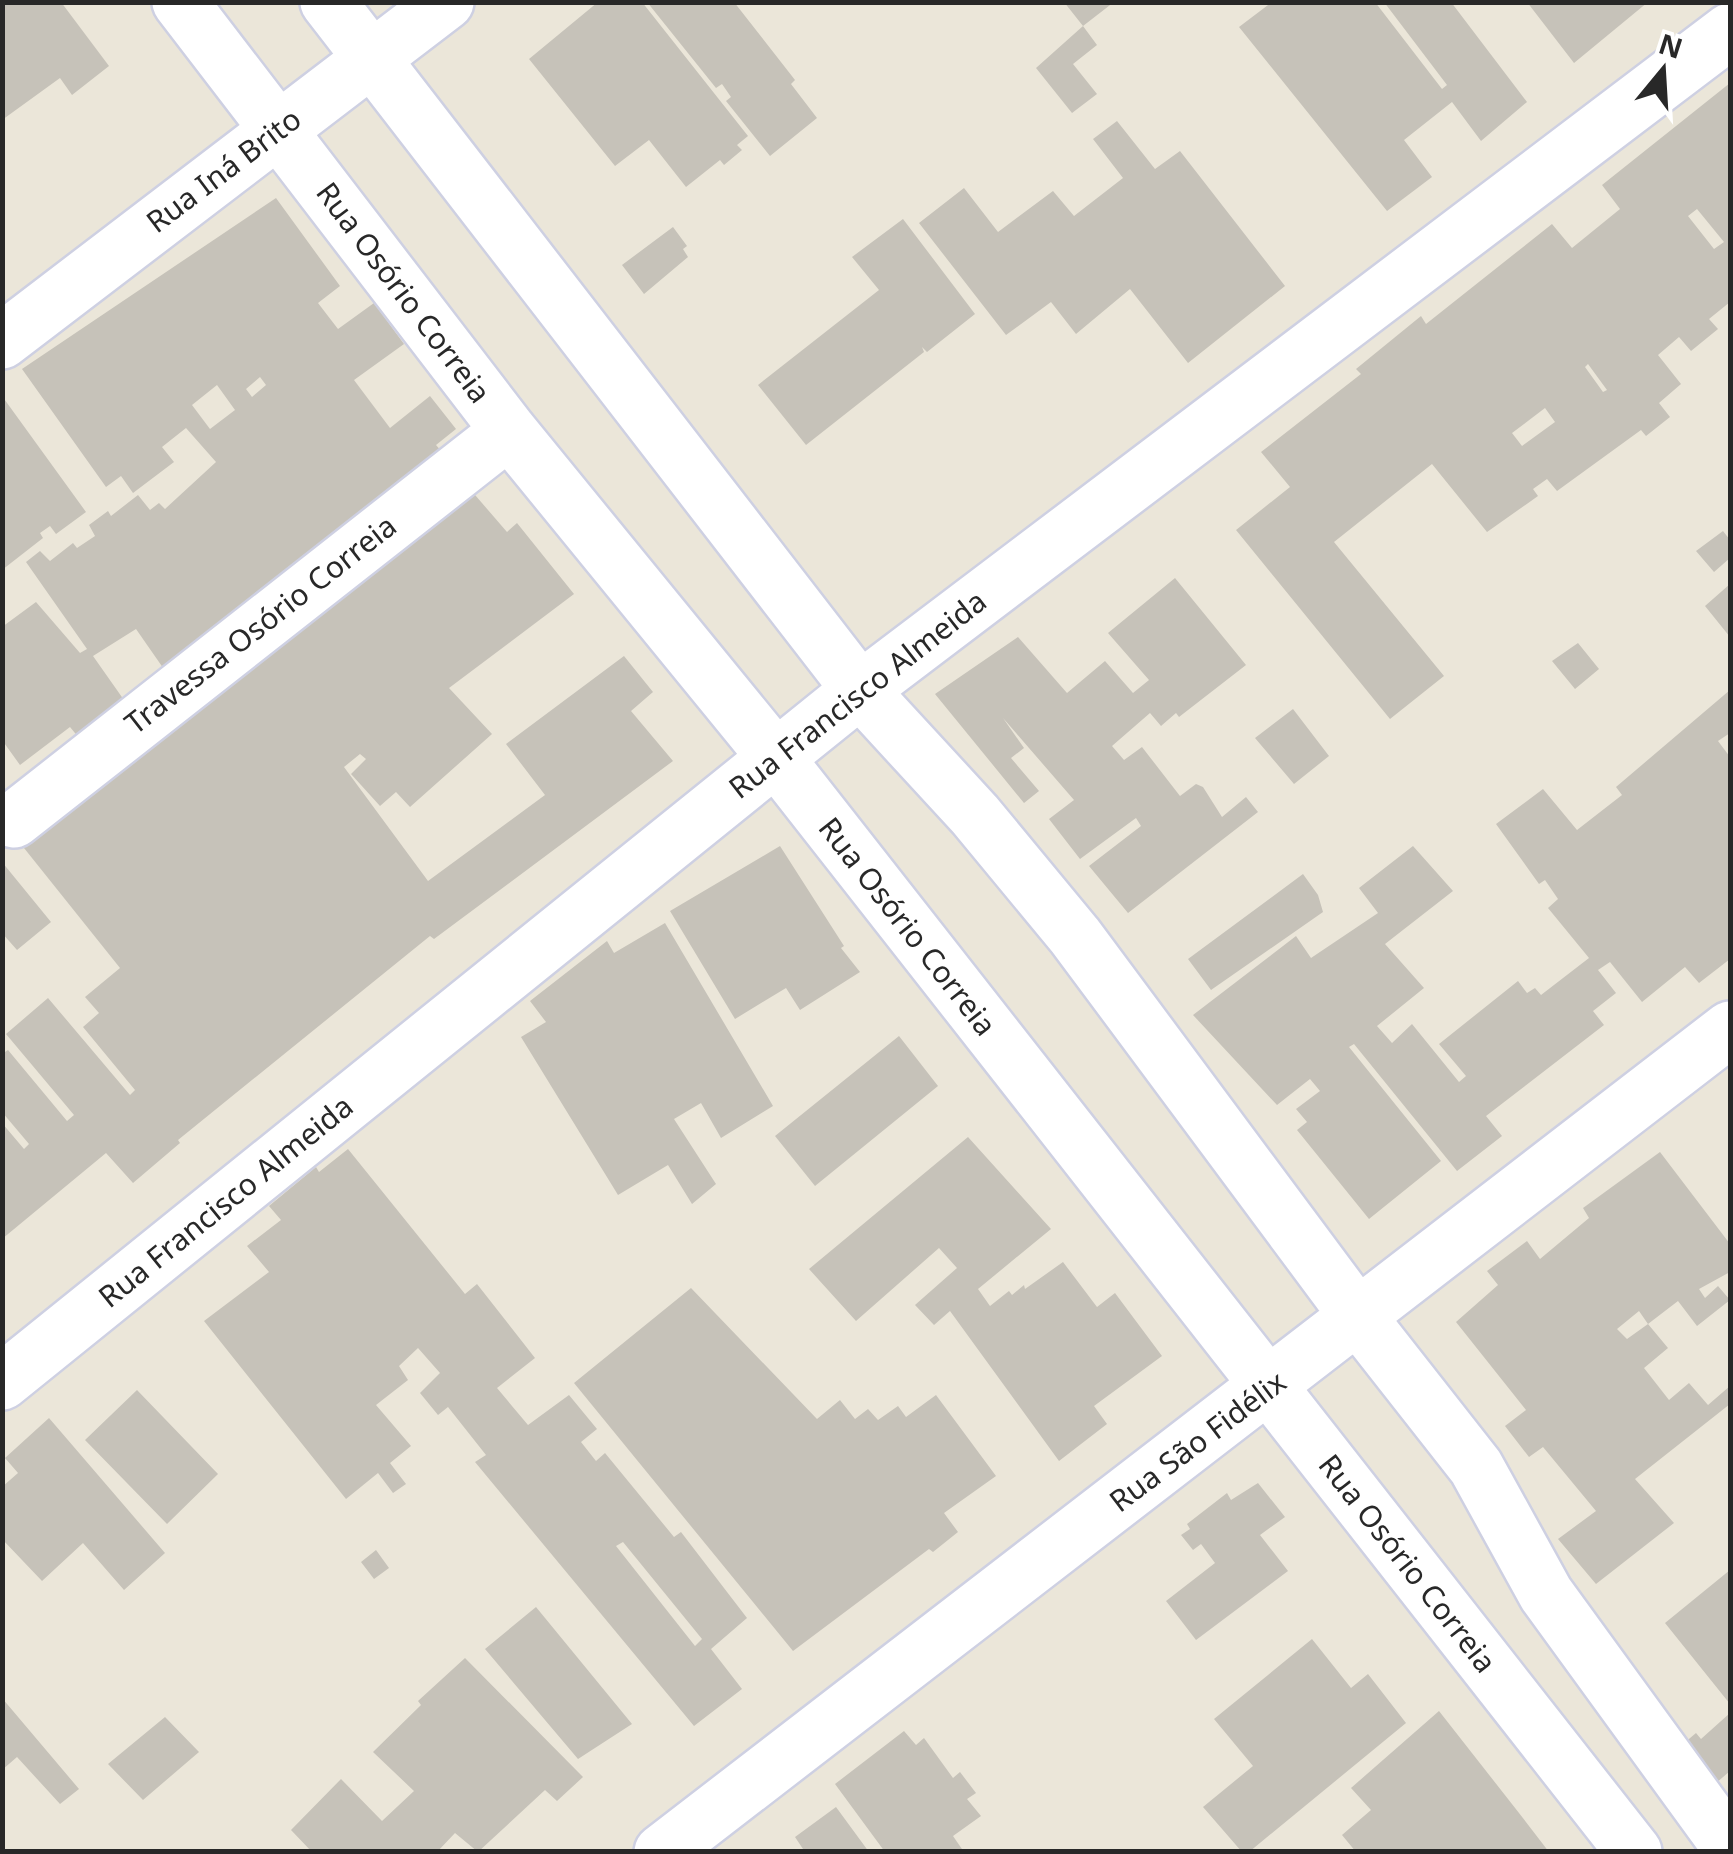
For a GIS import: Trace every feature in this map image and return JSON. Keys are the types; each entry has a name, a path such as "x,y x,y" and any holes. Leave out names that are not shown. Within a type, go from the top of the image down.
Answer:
{"street":[{"name":"Rua Osório Correia","path":"180,2 509,430 776,758 1634,1852"},
{"path":"328,2 860,690 975,816 1076,936 1360,1318 1476,1467 1546,1594 1730,1847"},
{"name":"Rua Iná Brito","path":"2,341 446,2"},
{"name":"Rua Francisco Almeida","path":"2,1382 860,690 1730,32"},
{"name":"Travessa Osório Correia","path":"14,820 509,430"},
{"name":"Rua São Fidélix","path":"662,1852 1730,1030"}],"building":[{"path":"2,2 61,2 109,66 72,95 60,78 2,120"},
{"path":"598,2 642,2 748,136 737,145 742,150 724,165 720,160 686,187 649,140 615,166 529,59"},
{"path":"647,2 734,2 795,80 791,84 817,118 770,156 726,101 731,97 722,84 716,88"},
{"path":"1064,2 1114,2 1083,26"},
{"path":"1272,2 1375,2 1442,89 1447,85 1384,2 1451,2 1527,102 1481,141 1452,102 1404,140 1432,177 1387,211 1239,27"},
{"path":"1527,2 1648,2 1574,63"},
{"path":"1083,26 1097,45 1073,64 1097,94 1072,113 1036,68"},
{"path":"1730,83 1730,302 1709,319 1718,329 1691,351 1679,337 1658,355 1681,384 1659,403 1670,417 1646,436 1641,430 1557,491 1547,479 1533,489 1538,496 1487,532 1432,464 1334,542 1444,676 1390,719 1236,530 1290,487 1261,452 1361,374 1356,369 1421,316 1426,324 1552,224 1572,248 1620,209 1602,185","holes":["1697,209 1724,242 1714,249 1688,216","1588,364 1607,390 1603,392 1585,367","1545,408 1555,422 1522,446 1512,433"]},
{"path":"1117,121 1155,169 1180,151 1285,286 1188,363 1130,289 1076,334 1051,302 1006,335 919,223 964,188 998,232 1053,191 1074,216 1123,178 1093,139"},
{"path":"276,198 340,286 318,303 338,329 374,303 404,344 354,380 390,428 430,396 456,429 436,445 449,460 168,675 136,629 93,656 131,710 84,744 70,727 20,765 2,740 2,627 36,602 80,653 87,649 26,562 40,551 50,561 73,543 77,548 95,536 89,525 108,511 111,516 138,495 150,510 159,503 165,509 216,462 186,428 162,447 174,462 133,493 121,476 106,487 22,369","holes":["260,377 266,385 252,397 246,389","217,385 235,410 210,429 192,405"]},
{"path":"903,219 975,314 927,352 922,347 924,352 806,445 758,385 879,290 852,257"},
{"path":"673,227 687,246 683,249 688,257 644,294 622,265"},
{"path":"2,396 86,512 56,534 50,526 40,533 43,538 2,570"},
{"path":"469,488 507,532 517,523 574,594 449,688 492,734 410,807 396,792 380,806 351,774 366,759 360,754 344,767 428,881 545,795 506,744 624,656 653,692 631,711 673,761 434,939 430,936 178,1140 180,1143 133,1183 106,1153 2,1239 2,1123 24,1149 29,1144 2,1112 2,1054 8,1050 67,1121 74,1115 6,1034 48,998 130,1095 135,1090 83,1027 99,1013 85,997 120,968 16,838"},
{"path":"1723,531 1730,540 1730,558 1714,572 1696,551"},
{"path":"1175,578 1246,665 1179,717 1176,713 1161,726 1150,713 1112,746 1124,760 1142,747 1180,796 1196,784 1203,787 1222,817 1246,797 1258,812 1128,913 1089,866 1141,826 1136,818 1080,859 1049,819 1074,800 1003,718 1024,748 1011,758 1039,791 1024,803 935,694 1018,637 1067,693 1105,661 1133,693 1149,680 1108,633"},
{"path":"1730,584 1730,637 1705,606"},
{"path":"1578,643 1599,669 1575,689 1552,661"},
{"path":"1730,690 1730,733 1718,741 1730,757 1730,959 1699,983 1685,967 1642,1002 1610,962 1598,970 1616,993 1593,1011 1604,1025 1486,1116 1502,1136 1457,1171 1354,1044 1349,1047 1441,1161 1369,1219 1297,1130 1307,1122 1296,1109 1320,1091 1310,1079 1277,1105 1193,1015 1296,936 1311,958 1378,913 1359,888 1413,846 1453,891 1385,944 1424,988 1377,1026 1392,1043 1412,1024 1459,1082 1466,1076 1439,1044 1518,981 1527,993 1535,988 1541,995 1589,958 1548,908 1558,899 1545,880 1539,884 1496,824 1543,789 1577,830 1622,795 1616,787"},
{"path":"1293,709 1329,756 1294,784 1255,738"},
{"path":"780,846 844,946 841,948 860,972 800,1010 786,988 735,1019 670,911"},
{"path":"2,862 51,922 17,950 2,933"},
{"path":"1303,874 1318,895 1323,912 1211,990 1188,959"},
{"path":"665,923 773,1106 721,1138 701,1103 674,1119 716,1184 692,1204 668,1165 618,1195 521,1037 546,1022 530,1001 607,941 614,953"},
{"path":"899,1036 938,1086 815,1186 775,1136"},
{"path":"968,1137 1051,1229 978,1289 990,1306 1009,1291 1012,1295 1024,1285 1025,1289 1063,1262 1097,1307 1115,1293 1162,1356 1094,1406 1107,1424 1059,1461 950,1311 934,1325 915,1305 957,1268 939,1248 856,1321 809,1269"},
{"path":"348,1149 465,1294 477,1284 535,1358 497,1388 528,1425 569,1395 597,1429 581,1442 596,1461 605,1453 674,1537 681,1532 747,1618 711,1649 742,1689 694,1726 475,1462 486,1455 448,1407 438,1415 420,1393 440,1373 418,1348 399,1366 408,1380 376,1405 411,1446 390,1463 406,1484 393,1493 378,1473 346,1499 204,1321 269,1272 247,1246 281,1220 269,1206 316,1167 319,1172","holes":["623,1542 702,1639 695,1646 616,1546"]},
{"path":"1660,1152 1730,1244 1730,1272 1699,1289 1705,1298 1718,1286 1730,1300 1697,1326 1678,1301 1648,1324 1668,1348 1644,1368 1669,1400 1689,1383 1708,1405 1730,1386 1730,1404 1635,1479 1674,1523 1596,1584 1558,1539 1596,1511 1543,1447 1529,1457 1505,1426 1526,1410 1456,1322 1498,1285 1487,1271 1527,1241 1540,1259 1589,1218 1583,1208","holes":["1639,1311 1648,1324 1627,1339 1617,1329"]},
{"path":"691,1288 817,1419 840,1400 855,1419 868,1409 878,1420 898,1406 906,1417 936,1395 996,1476 944,1513 958,1532 933,1552 929,1549 793,1651 574,1383"},
{"path":"137,1390 218,1474 167,1524 85,1440"},
{"path":"49,1418 165,1553 124,1590 83,1543 42,1581 2,1539 2,1487 18,1473 5,1458"},
{"path":"1258,1483 1285,1517 1260,1535 1288,1571 1196,1640 1166,1601 1215,1563 1201,1544 1193,1550 1181,1535 1190,1529 1187,1524 1227,1493 1231,1500"},
{"path":"376,1550 389,1568 374,1579 361,1562"},
{"path":"1730,1570 1730,1704 1665,1623"},
{"path":"536,1607 632,1724 578,1759 485,1649"},
{"path":"1312,1639 1351,1688 1368,1674 1406,1723 1249,1852 1242,1852 1203,1807 1253,1766 1214,1719"},
{"path":"465,1658 583,1777 557,1801 545,1790 478,1852 455,1833 437,1852 312,1852 291,1830 341,1779 382,1821 414,1791 373,1752 421,1705 418,1701"},
{"path":"2,1698 79,1789 60,1804 17,1757 2,1770"},
{"path":"1439,1711 1549,1852 1356,1852 1342,1835 1371,1810 1351,1788"},
{"path":"1730,1713 1730,1771 1715,1784 1683,1744 1696,1733 1701,1739"},
{"path":"165,1717 199,1752 143,1800 108,1764"},
{"path":"904,1731 916,1745 924,1738 953,1778 960,1772 976,1793 967,1799 981,1816 953,1836 964,1852 885,1852 835,1784"},
{"path":"836,1807 869,1852 805,1852 795,1837"}]}
